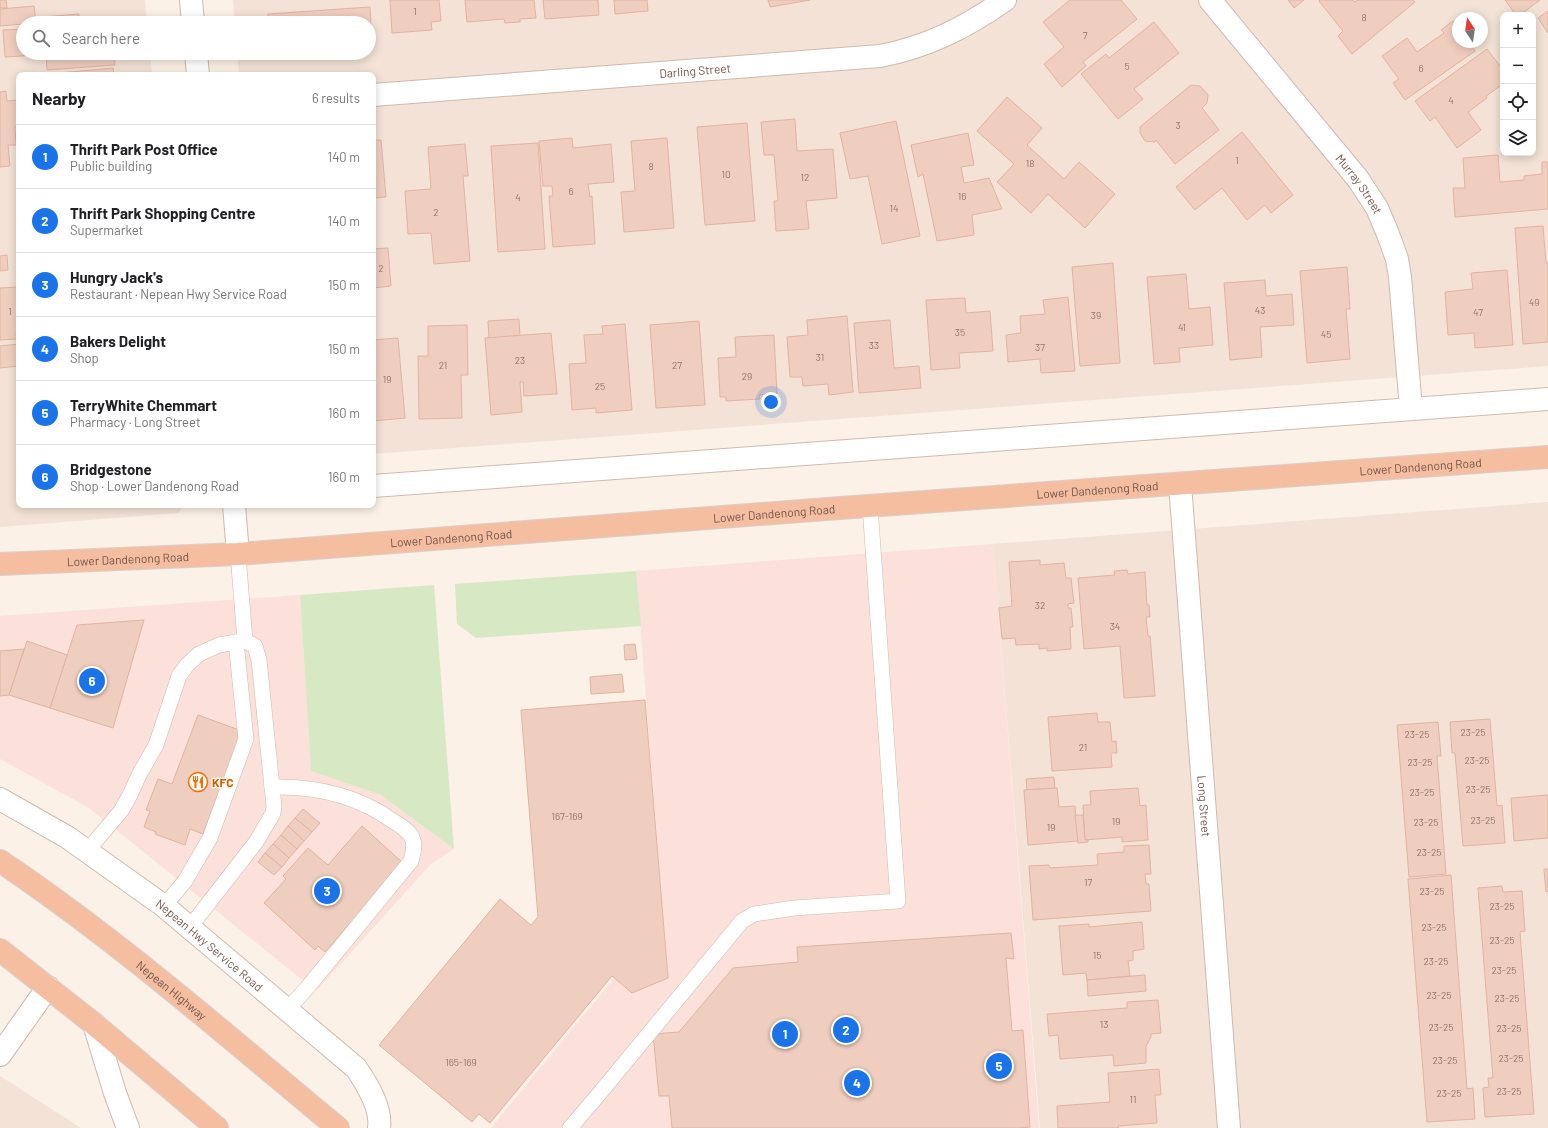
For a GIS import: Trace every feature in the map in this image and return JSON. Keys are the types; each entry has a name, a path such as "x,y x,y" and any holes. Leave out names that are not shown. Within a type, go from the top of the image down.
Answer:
{"highway":[{"name":"Lower Dandenong Road","path":"0,564 238,554 1548,457"},
{"name":"Nepean Highway","path":"0,861 29,880 128,954 338,1128"},
{"path":"0,950 94,1024 217,1128"}],"street":[{"path":"191,0 192,16"},
{"name":"Darling Street","path":"376,95 880,56 900,52 932,42 980,18 1004,0"},
{"name":"Murray Street","path":"1210,0 1358,179 1377,208 1393,247 1400,277 1411,409"},
{"path":"197,60 198,72"},
{"path":"376,486 1548,400"},
{"name":"Long Street","path":"1180,484 1229,1128"},
{"path":"234,508 238,554"},
{"name":"Nepean Hwy Service Road","path":"0,799 67,837 164,906 288,1009 356,1068 374,1102 379,1118 379,1128"},
{"path":"0,1055 7,1030 48,987"},
{"path":"94,1024 128,1128"}],"lane":[{"path":"570,1128 742,921 754,914 794,908 898,901 870,506"},
{"path":"164,906 185,881 210,838 246,739 240,642 238,554"},
{"path":"87,851 121,811 130,795 139,775 156,745 179,676 187,665 199,654 219,645 240,642 255,646 259,660 274,806 268,822 256,842 190,927"},
{"path":"272,787 294,786 323,790 367,804 407,830 412,838 414,848 411,861 288,1009"}],"shaded area":[{"path":"0,0 145,0 146,16 16,16 16,60 151,60 152,72 16,72 16,508 182,508 179,513 0,527"},
{"path":"233,0 1548,0 1548,366 376,454 376,72 239,72 238,60 376,60 376,16 234,16"},
{"path":"1548,502 1548,1128 1040,1128 993,544"},
{"path":"993,544 1039,1128 491,1128 615,977 632,992 668,978 636,571"},
{"path":"300,595 311,771 381,795 454,849 431,864 316,991 89,808 0,759 0,616"},
{"path":"0,1076 81,1128 0,1128"}],"green space":[{"path":"636,571 641,626 476,638 457,624 455,584"},
{"path":"434,585 454,849 381,795 311,771 300,595"}],"building":[{"path":"0,0 6,0 7,8 0,8"},
{"path":"390,0 439,0 441,21 431,22 432,30 392,33"},
{"path":"465,0 534,0 536,18 520,19 520,22 505,23 504,19 467,22"},
{"path":"543,0 598,0 599,15 545,19"},
{"path":"614,0 647,0 648,11 615,14"},
{"path":"768,0 810,0 770,7"},
{"path":"1070,0 1121,0 1137,19 1083,62 1086,66 1062,87 1044,64 1064,47 1043,22"},
{"path":"1288,0 1304,0 1294,8"},
{"path":"1353,0 1355,2 1357,0 1413,0 1415,2 1352,54 1338,36 1343,31 1319,1"},
{"path":"1505,0 1540,0 1524,12 1514,12"},
{"path":"34,6 35,16 16,16 16,25 0,26 0,9"},
{"path":"370,7 370,16 268,16 268,14"},
{"path":"1548,11 1548,33 1538,18"},
{"path":"79,14 79,16 55,16"},
{"path":"1154,22 1179,53 1134,89 1143,99 1118,119 1081,74 1106,54 1109,58"},
{"path":"1452,22 1452,48 1473,48 1475,51 1405,100 1393,83 1399,79 1382,56 1407,38 1417,52 1444,33 1441,30"},
{"path":"16,29 16,56 5,57 3,30"},
{"path":"1487,49 1500,66 1500,86 1468,112 1481,130 1457,148 1435,117 1430,121 1415,101"},
{"path":"46,60 115,60 115,65 47,70"},
{"path":"113,68 114,72 70,72"},
{"path":"1191,85 1200,86 1208,95 1207,103 1202,108 1219,130 1175,164 1156,140 1155,142 1145,141 1140,133 1140,127"},
{"path":"6,91 7,101 16,100 16,145 8,145 10,166 0,167 0,92"},
{"path":"1007,97 1042,128 1027,145 1064,179 1079,162 1115,194 1085,228 1048,194 1031,213 997,182 1014,164 977,131"},
{"path":"795,119 797,151 833,149 837,198 806,201 809,229 776,231 774,201 778,201 774,155 764,155 761,122"},
{"path":"896,121 920,236 882,244 868,176 850,179 840,133"},
{"path":"747,123 755,221 705,225 697,127"},
{"path":"1242,132 1293,195 1271,213 1265,205 1247,220 1222,188 1195,210 1176,187"},
{"path":"968,133 974,165 961,167 964,183 989,178 1002,209 972,215 974,235 937,241 923,174 918,177 911,145"},
{"path":"572,138 573,148 611,144 614,182 588,184 590,197 592,196 595,244 553,247 549,196 553,196 552,186 543,186 539,141"},
{"path":"667,138 674,228 624,232 621,192 635,191 631,141"},
{"path":"376,140 381,140 386,197 376,198"},
{"path":"538,143 545,249 498,252 491,146"},
{"path":"465,144 468,176 463,176 470,261 434,264 431,233 408,234 405,191 431,189 428,147"},
{"path":"1498,155 1500,182 1524,180 1524,176 1542,174 1542,162 1548,162 1548,209 1455,217 1453,188 1465,188 1463,158"},
{"path":"1543,226 1546,263 1548,263 1548,342 1523,344 1515,228"},
{"path":"388,248 391,286 376,288 376,249"},
{"path":"7,255 8,270 0,271 0,256"},
{"path":"1113,263 1120,363 1080,366 1072,267"},
{"path":"1347,267 1350,309 1346,309 1350,359 1307,363 1300,271"},
{"path":"1507,270 1513,345 1475,348 1474,333 1448,335 1445,292 1473,289 1471,273"},
{"path":"1186,274 1189,309 1210,307 1213,345 1179,348 1180,362 1154,364 1147,277"},
{"path":"1265,280 1266,296 1292,294 1294,325 1260,327 1262,357 1230,360 1224,283"},
{"path":"16,287 16,339 0,340 0,288"},
{"path":"1068,297 1075,371 1041,373 1040,359 1008,362 1006,335 1021,333 1020,316 1045,314 1043,300"},
{"path":"965,298 966,313 990,311 993,351 959,353 960,368 931,370 926,300"},
{"path":"847,316 853,392 829,395 828,384 803,386 802,377 790,377 787,337 808,335 807,320"},
{"path":"519,319 520,336 489,338 488,321"},
{"path":"890,320 894,368 919,366 921,388 859,393 854,323"},
{"path":"699,321 705,405 656,408 650,325"},
{"path":"625,324 632,410 596,413 596,408 572,410 569,364 586,363 584,335 603,334 602,326"},
{"path":"467,325 468,375 461,375 462,418 419,419 418,356 428,356 428,326"},
{"path":"551,333 557,394 524,396 523,382 520,382 522,412 491,415 485,338"},
{"path":"774,335 777,394 759,395 760,399 726,401 726,397 720,397 718,358 736,357 735,337"},
{"path":"398,338 405,418 376,421 376,340"},
{"path":"16,344 16,366 0,368 0,346"},
{"path":"1040,560 1040,565 1064,563 1066,578 1071,578 1074,603 1068,604 1068,608 1071,608 1073,627 1070,627 1071,649 1047,651 1047,648 1039,649 1039,644 1016,645 1015,638 1002,639 999,608 1012,606 1009,562"},
{"path":"1127,570 1128,574 1145,572 1147,605 1149,605 1150,617 1146,617 1148,636 1150,636 1155,696 1124,698 1120,646 1084,649 1078,578 1115,575 1114,571"},
{"path":"144,620 113,728 50,708 77,625"},
{"path":"27,641 67,655 50,708 9,695"},
{"path":"635,644 637,659 625,660 624,645"},
{"path":"24,649 9,695 0,696 0,651"},
{"path":"622,674 624,692 591,694 590,677"},
{"path":"645,700 668,978 632,993 612,976 490,1123 479,1114 472,1122 379,1045 500,899 531,925 538,917 521,710"},
{"path":"1097,713 1098,722 1110,722 1112,742 1116,741 1117,753 1111,753 1112,767 1052,771 1048,717"},
{"name":"KFC","path":"198,715 242,731 203,834 190,829 185,845 155,834 156,832 144,827 150,811 146,810 158,779 172,784"},
{"path":"1490,719 1497,806 1502,805 1505,843 1463,846 1455,753 1452,753 1450,722"},
{"path":"1438,722 1441,756 1437,756 1446,874 1409,877 1397,725"},
{"path":"1054,777 1055,788 1027,790 1026,779"},
{"path":"1057,788 1059,807 1075,806 1078,841 1028,845 1024,790"},
{"path":"1138,788 1140,806 1146,805 1148,840 1122,842 1122,837 1085,840 1083,805 1091,805 1090,791"},
{"path":"1548,795 1548,838 1514,841 1511,798"},
{"path":"303,809 320,823 312,832 295,818"},
{"path":"1075,815 1083,815 1085,840 1088,840 1088,842 1078,843"},
{"path":"295,818 312,832 304,841 288,826"},
{"path":"288,826 304,841 297,849 281,835"},
{"path":"362,826 403,863 325,952 318,946 315,950 264,903 286,879 283,876 308,848 328,865"},
{"path":"281,835 297,849 289,858 273,844"},
{"path":"273,844 289,858 282,867 265,853"},
{"path":"1149,845 1151,874 1145,874 1146,884 1149,884 1151,911 1033,920 1029,866 1049,865 1050,868 1098,865 1097,854 1124,852 1124,846"},
{"path":"265,853 282,867 274,875 258,862"},
{"path":"1544,869 1548,869 1548,891 1546,892"},
{"path":"1451,875 1467,1089 1473,1088 1475,1119 1427,1122 1408,879"},
{"path":"1502,886 1503,892 1522,891 1525,931 1520,932 1534,1114 1485,1117 1483,1088 1489,1087 1488,1078 1493,1078 1478,888"},
{"path":"1142,922 1144,949 1133,951 1133,960 1128,961 1130,976 1087,980 1086,973 1063,975 1059,926 1089,924 1089,927"},
{"path":"1011,933 1014,959 1006,958 1012,1031 1023,1030 1030,1127 672,1128 669,1096 659,1096 653,1034 679,1032 733,968 798,962 797,947"},
{"path":"1145,975 1146,991 1088,996 1087,980"},
{"path":"1158,1000 1161,1033 1151,1034 1146,1046 1146,1063 1114,1066 1113,1055 1060,1059 1058,1035 1049,1036 1047,1014 1127,1008 1127,1002"},
{"path":"1159,1069 1161,1095 1155,1095 1157,1123 1118,1126 1119,1128 1058,1128 1057,1106 1110,1102 1108,1073"}],"place":[{"name":"Bridgestone","path":"92,681"},
{"name":"KFC","path":"198,782"},
{"name":"Hungry Jack's","path":"327,891"},
{"name":"Thrift Park Shopping Centre","path":"846,1030"},
{"name":"Thrift Park Post Office","path":"785,1034"},
{"name":"TerryWhite Chemmart","path":"999,1066"},
{"name":"Bakers Delight","path":"857,1083"}]}
